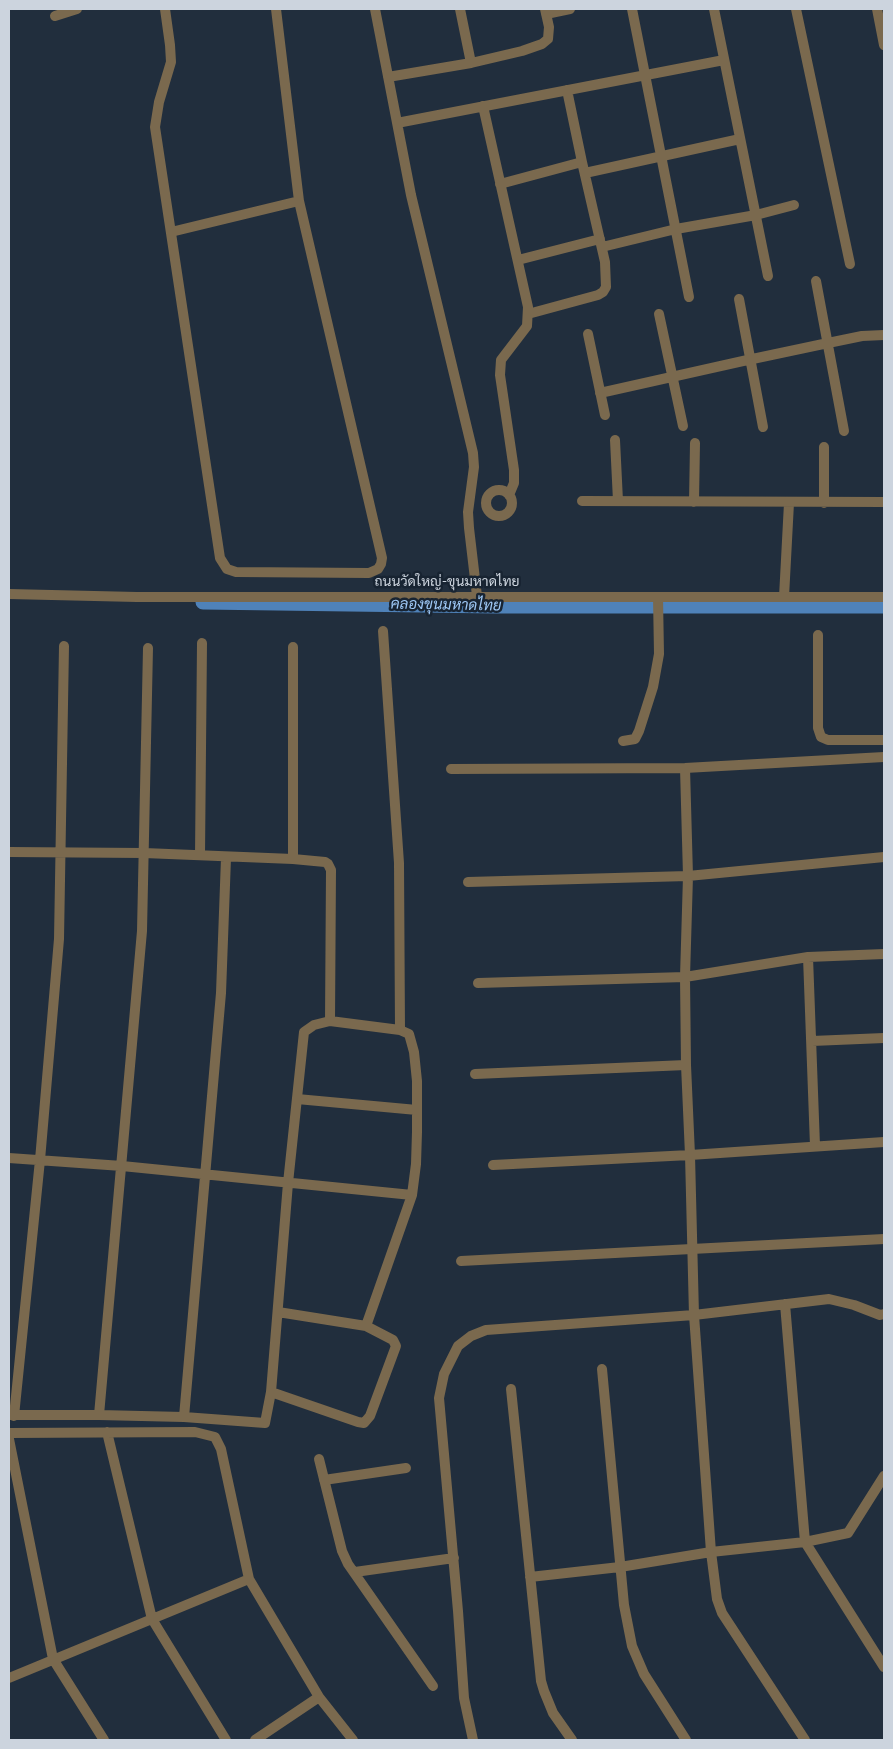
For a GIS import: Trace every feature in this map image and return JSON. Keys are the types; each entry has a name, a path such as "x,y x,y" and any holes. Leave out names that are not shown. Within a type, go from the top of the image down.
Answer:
{"street":[{"path":"55,16 77,9"},
{"path":"165,9 171,54 159,102 156,127 222,564 227,569 236,572 369,573 378,569 382,558 299,201 276,9"},
{"path":"375,9 411,195 473,453 474,467 468,512 477,596"},
{"path":"460,9 471,63"},
{"path":"388,78 471,63 522,51 542,44 548,39 549,27 545,11 570,9"},
{"path":"632,9 689,297"},
{"path":"714,9 768,276"},
{"path":"796,9 850,264"},
{"path":"877,9 884,45"},
{"path":"397,123 724,60"},
{"path":"528,314 603,292 606,288 605,262 567,90"},
{"path":"483,106 528,307 527,326 501,360 500,375 514,470 514,483 509,495"},
{"path":"585,173 740,139"},
{"path":"500,184 582,162"},
{"path":"171,232 299,201"},
{"path":"518,260 756,215 794,205"},
{"path":"816,281 844,431"},
{"path":"740,299 763,427"},
{"path":"659,314 683,426"},
{"path":"588,334 605,415"},
{"path":"600,393 862,336 884,335"},
{"path":"615,440 618,501"},
{"path":"694,443 694,502"},
{"path":"824,447 824,503"},
{"path":"502,490 509,495 511,508 504,515 492,514 486,507 487,498 493,491 502,490"},
{"path":"582,501 884,502"},
{"path":"784,597 789,503"},
{"path":"468,512 486,507"},
{"name":"ถนนวัดใหญ่-ขุนมหาดไทย","path":"9,594 137,597 477,596 658,601 784,597 884,597"},
{"path":"623,741 635,738 639,731 653,687 658,662 660,628 658,601"},
{"path":"383,631 399,863 400,1030"},
{"path":"818,635 818,728 821,737 828,740 884,740"},
{"path":"200,855 202,643"},
{"path":"64,646 60,939 40,1160 11,1415 99,1414 184,1417 265,1423 271,1392 288,1183 304,1032 314,1025 330,1020 400,1030 409,1034 413,1043 418,1081 416,1164 412,1195 366,1326"},
{"path":"293,647 293,859"},
{"path":"99,1414 141,940 148,648"},
{"path":"451,769 685,768 884,757"},
{"path":"685,768 688,876 685,976 686,1065 694,1315 711,1552 717,1600 722,1613 806,1740"},
{"path":"9,852 200,855 226,858 320,860 328,864 330,867 330,1020"},
{"path":"468,882 688,876 884,857"},
{"path":"184,1417 220,993 226,858"},
{"path":"478,982 685,976 808,957 884,954"},
{"path":"808,957 815,1146"},
{"path":"812,1041 884,1038"},
{"path":"475,1074 686,1065"},
{"path":"297,1098 417,1110"},
{"path":"493,1165 690,1155 884,1142"},
{"path":"9,1158 122,1166 412,1195"},
{"path":"461,1261 884,1239"},
{"path":"473,1740 464,1698 454,1558 439,1398 444,1374 458,1346 471,1336 486,1330 694,1315 829,1299 882,1314 884,1326"},
{"path":"785,1304 805,1542 884,1667"},
{"path":"271,1392 364,1423 370,1416 396,1346 393,1340 366,1326 278,1312"},
{"path":"602,1369 624,1605 632,1646 644,1674 686,1740"},
{"path":"511,1389 530,1577 544,1691 553,1713 572,1740"},
{"path":"107,1432 152,1619 226,1740"},
{"path":"9,1433 196,1432 215,1437 221,1448 249,1578 319,1697 353,1740"},
{"path":"9,1439 53,1659 104,1740"},
{"path":"319,1459 342,1551 348,1564 433,1686"},
{"path":"324,1480 406,1468"},
{"path":"530,1577 620,1567 711,1552 805,1542 848,1533 884,1476"},
{"path":"355,1572 454,1558"},
{"path":"9,1678 249,1578"},
{"path":"255,1740 319,1697"}],"waterway":[{"name":"คลองขุนมหาดไทย","path":"203,602 495,606 884,606"}]}
